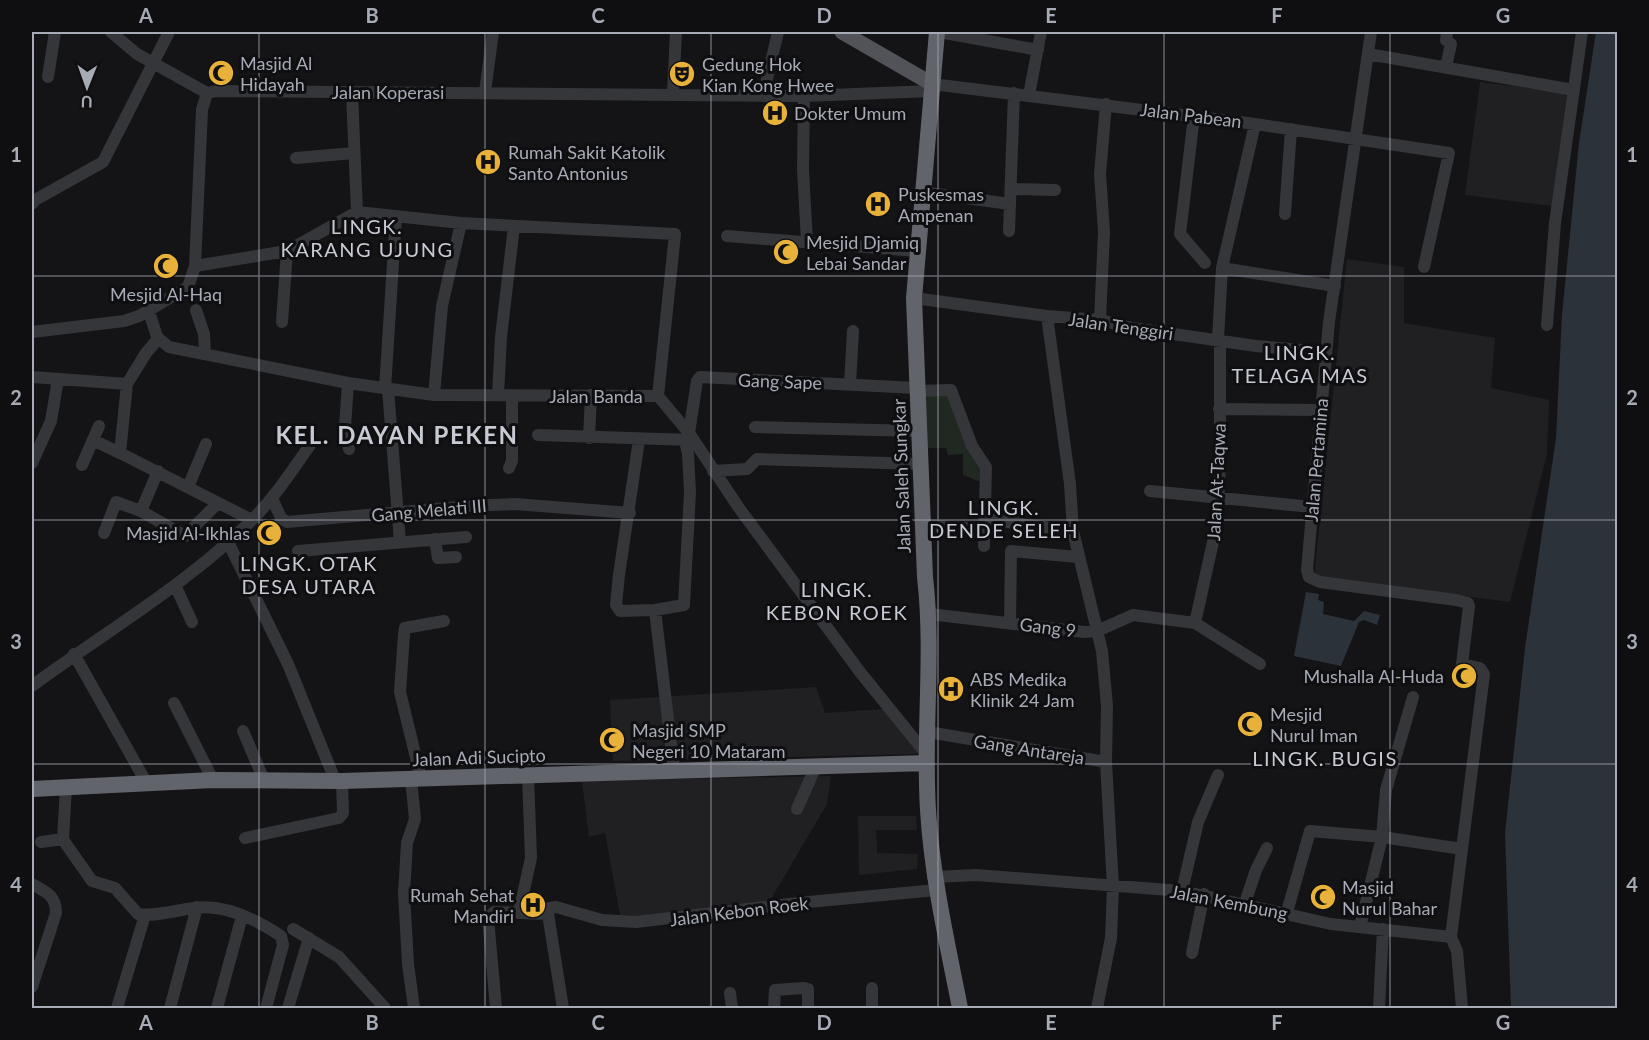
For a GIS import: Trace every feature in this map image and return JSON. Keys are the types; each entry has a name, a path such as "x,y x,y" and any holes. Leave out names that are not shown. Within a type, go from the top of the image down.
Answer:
{"highway":[{"name":"Jalan Saleh Sungkar","path":"938,32 914,298 916,389 929,614 927,759 935,884 960,1008"},
{"name":"Jalan Adi Sucipto","path":"32,789 213,780 338,781 816,766 927,759"}],"main road":[{"path":"843,32 932,88"}],"street":[{"path":"48,77 55,32"},
{"path":"33,201 103,162 169,32"},
{"path":"485,92 493,32"},
{"path":"673,93 676,32"},
{"path":"763,96 778,32"},
{"path":"938,32 1038,50"},
{"path":"1029,95 1041,32"},
{"name":"Jalan Pertamina","path":"1371,32 1326,352 1307,570 1312,579 1320,582 1467,603 1469,610 1462,664 1480,668 1484,676 1461,849"},
{"path":"1446,67 1451,44 1446,40 1447,32"},
{"path":"1547,324 1555,223 1581,32"},
{"path":"32,332 124,321 184,291 191,280 195,266 202,110 207,93 154,64 117,34"},
{"path":"1368,54 1574,90"},
{"name":"Jalan Koperasi","path":"207,93 253,90 352,93 673,93 804,96 932,88"},
{"name":"Jalan Pabean","path":"932,88 1014,93 1106,104 1255,123 1449,153 1424,267"},
{"path":"352,93 357,212"},
{"path":"1009,231 1014,93"},
{"path":"804,96 803,170 807,241"},
{"path":"1100,320 1104,232 1100,161 1106,104"},
{"path":"1194,116 1180,234 1205,263"},
{"name":"Jalan At-Taqwa","path":"1195,623 1217,524 1222,268 1255,123"},
{"path":"1285,214 1290,129"},
{"path":"296,158 354,153"},
{"path":"1011,189 1054,190"},
{"path":"922,192 1010,204"},
{"path":"195,266 287,251 357,212 461,224 675,234 658,396"},
{"path":"396,216 386,389 400,542"},
{"path":"434,395 442,306 461,224"},
{"path":"498,395 501,337 514,226"},
{"path":"727,236 917,251"},
{"path":"282,322 287,251"},
{"path":"1222,268 1335,286"},
{"name":"Jalan Tenggiri","path":"914,298 1047,316 1100,320 1132,328 1326,352"},
{"path":"196,310 204,334 205,354"},
{"path":"120,453 128,384 146,353 158,339 148,311"},
{"name":"Gang Antareja","path":"928,732 1106,762 1107,706 1102,651 1072,531 1070,484 1047,316"},
{"path":"850,384 853,331"},
{"name":"Jalan Banda","path":"158,339 169,347 348,383 434,395 658,396 860,672 927,759"},
{"path":"32,377 128,384"},
{"name":"Gang Sape","path":"689,438 697,381 700,377 951,390 978,456 986,467 985,524"},
{"path":"32,463 51,421 58,379"},
{"path":"348,383 345,427 349,449"},
{"path":"589,438 591,395"},
{"path":"509,468 512,461 512,396"},
{"path":"1219,409 1320,410"},
{"path":"82,465 95,441 99,426"},
{"path":"755,427 918,431"},
{"path":"538,435 639,440 689,438 690,492 685,601 684,605 678,608 620,611 616,608 639,440"},
{"path":"95,441 252,520"},
{"path":"188,487 206,444"},
{"path":"34,681 175,585 228,542 272,498 309,445"},
{"path":"713,471 747,469 757,459 920,464"},
{"path":"141,511 158,471"},
{"path":"1150,490 1312,507"},
{"name":"Gang Melati III","path":"272,498 281,518 287,522 515,504 630,513"},
{"path":"104,533 114,502 141,511 187,536 218,503"},
{"path":"984,546 985,524"},
{"path":"923,525 985,524 1072,531"},
{"path":"298,551 466,537"},
{"path":"435,539 438,558 456,557"},
{"path":"228,542 288,664 338,781 343,813 339,818 245,838"},
{"path":"1010,623 1011,551 1078,557"},
{"path":"175,585 192,622"},
{"path":"655,610 674,770"},
{"name":"Gang 9","path":"929,614 1052,630 1096,631 1133,615 1195,623 1260,664"},
{"path":"414,1008 408,964 404,883 407,843 415,819 416,778 400,692 404,634 405,628 444,621"},
{"path":"74,654 146,782"},
{"path":"1360,927 1382,837 1386,790 1413,697"},
{"path":"174,702 213,780"},
{"path":"243,730 264,780"},
{"path":"1097,1008 1111,938 1113,887 1106,762"},
{"path":"797,809 816,766"},
{"path":"519,912 531,858 528,775"},
{"path":"1182,891 1198,822 1218,775"},
{"path":"66,787 63,839 92,881 115,888 132,910 145,915 197,907 242,915 273,931 283,940 266,1008"},
{"path":"1287,912 1310,831 1382,837 1461,849 1451,938 1457,951 1462,1008"},
{"path":"41,842 63,839"},
{"path":"1245,903 1256,870 1267,848"},
{"name":"Jalan Kembung","path":"935,884 976,875 1182,891 1287,912 1331,924 1451,938"},
{"path":"32,884 52,896 56,913 32,987"},
{"name":"Jalan Kebon Roek","path":"548,914 550,908 556,907 602,920 644,922 935,884"},
{"path":"1192,953 1204,894"},
{"path":"170,1008 197,907"},
{"path":"496,1008 488,918 494,912 548,914 563,1008"},
{"path":"117,1008 145,915"},
{"path":"217,1008 242,915"},
{"path":"293,929 339,957 385,1008"},
{"path":"1379,1008 1383,929"},
{"path":"288,1008 309,938"},
{"path":"774,1008 775,990 804,988 808,989 808,1008"},
{"path":"872,988 872,1008"},
{"path":"730,993 732,1008"}],"shaded area":[{"path":"1596,32 1618,32 1617,1008 1511,1008 1505,833 1525,648 1556,438 1562,315 1579,143"},
{"path":"1480,82 1567,93 1552,206 1465,195"},
{"path":"1347,259 1404,267 1404,323 1495,338 1491,388 1549,400 1547,454 1510,602 1314,577"},
{"path":"950,392 982,468 981,482 963,475 963,454 948,455 946,448 927,448 924,395"},
{"path":"1306,592 1319,594 1318,600 1324,602 1323,614 1354,621 1364,611 1380,615 1377,625 1364,620 1359,622 1341,666 1294,656"},
{"path":"816,687 825,713 883,709 918,754 613,761 610,700"},
{"path":"831,776 827,804 768,904 621,920 605,833 589,837 582,781"},
{"path":"858,816 916,816 917,830 876,830 877,853 918,854 917,869 859,875"}],"place":[{"name":"Masjid Al Hidayah","path":"221,73"},
{"name":"Gedung Hok Kian Kong Hwee","path":"682,74"},
{"name":"Dokter Umum","path":"775,113"},
{"name":"Rumah Sakit Katolik Santo Antonius","path":"488,162"},
{"name":"Puskesmas Ampenan","path":"878,204"},
{"name":"Mesjid Djamiq Lebai Sandar","path":"786,252"},
{"name":"Mesjid Al-Haq","path":"166,266"},
{"name":"Masjid Al-Ikhlas","path":"269,533"},
{"name":"Mushalla Al-Huda","path":"1464,676"},
{"name":"ABS Medika Klinik 24 Jam","path":"951,689"},
{"name":"Mesjid Nurul Iman","path":"1250,724"},
{"name":"Masjid SMP Negeri 10 Mataram","path":"612,740"},
{"name":"Masjid Nurul Bahar","path":"1323,897"},
{"name":"Rumah Sehat Mandiri","path":"533,905"}],"district":[{"name":"LINGK. KARANG UJUNG","path":"367,238"},
{"name":"LINGK. TELAGA MAS","path":"1300,364"},
{"name":"KEL. DAYAN PEKEN","path":"397,434"},
{"name":"LINGK. DENDE SELEH","path":"1004,518"},
{"name":"LINGK. OTAK DESA UTARA","path":"309,574"},
{"name":"LINGK. KEBON ROEK","path":"837,600"},
{"name":"LINGK. BUGIS","path":"1325,758"}]}
